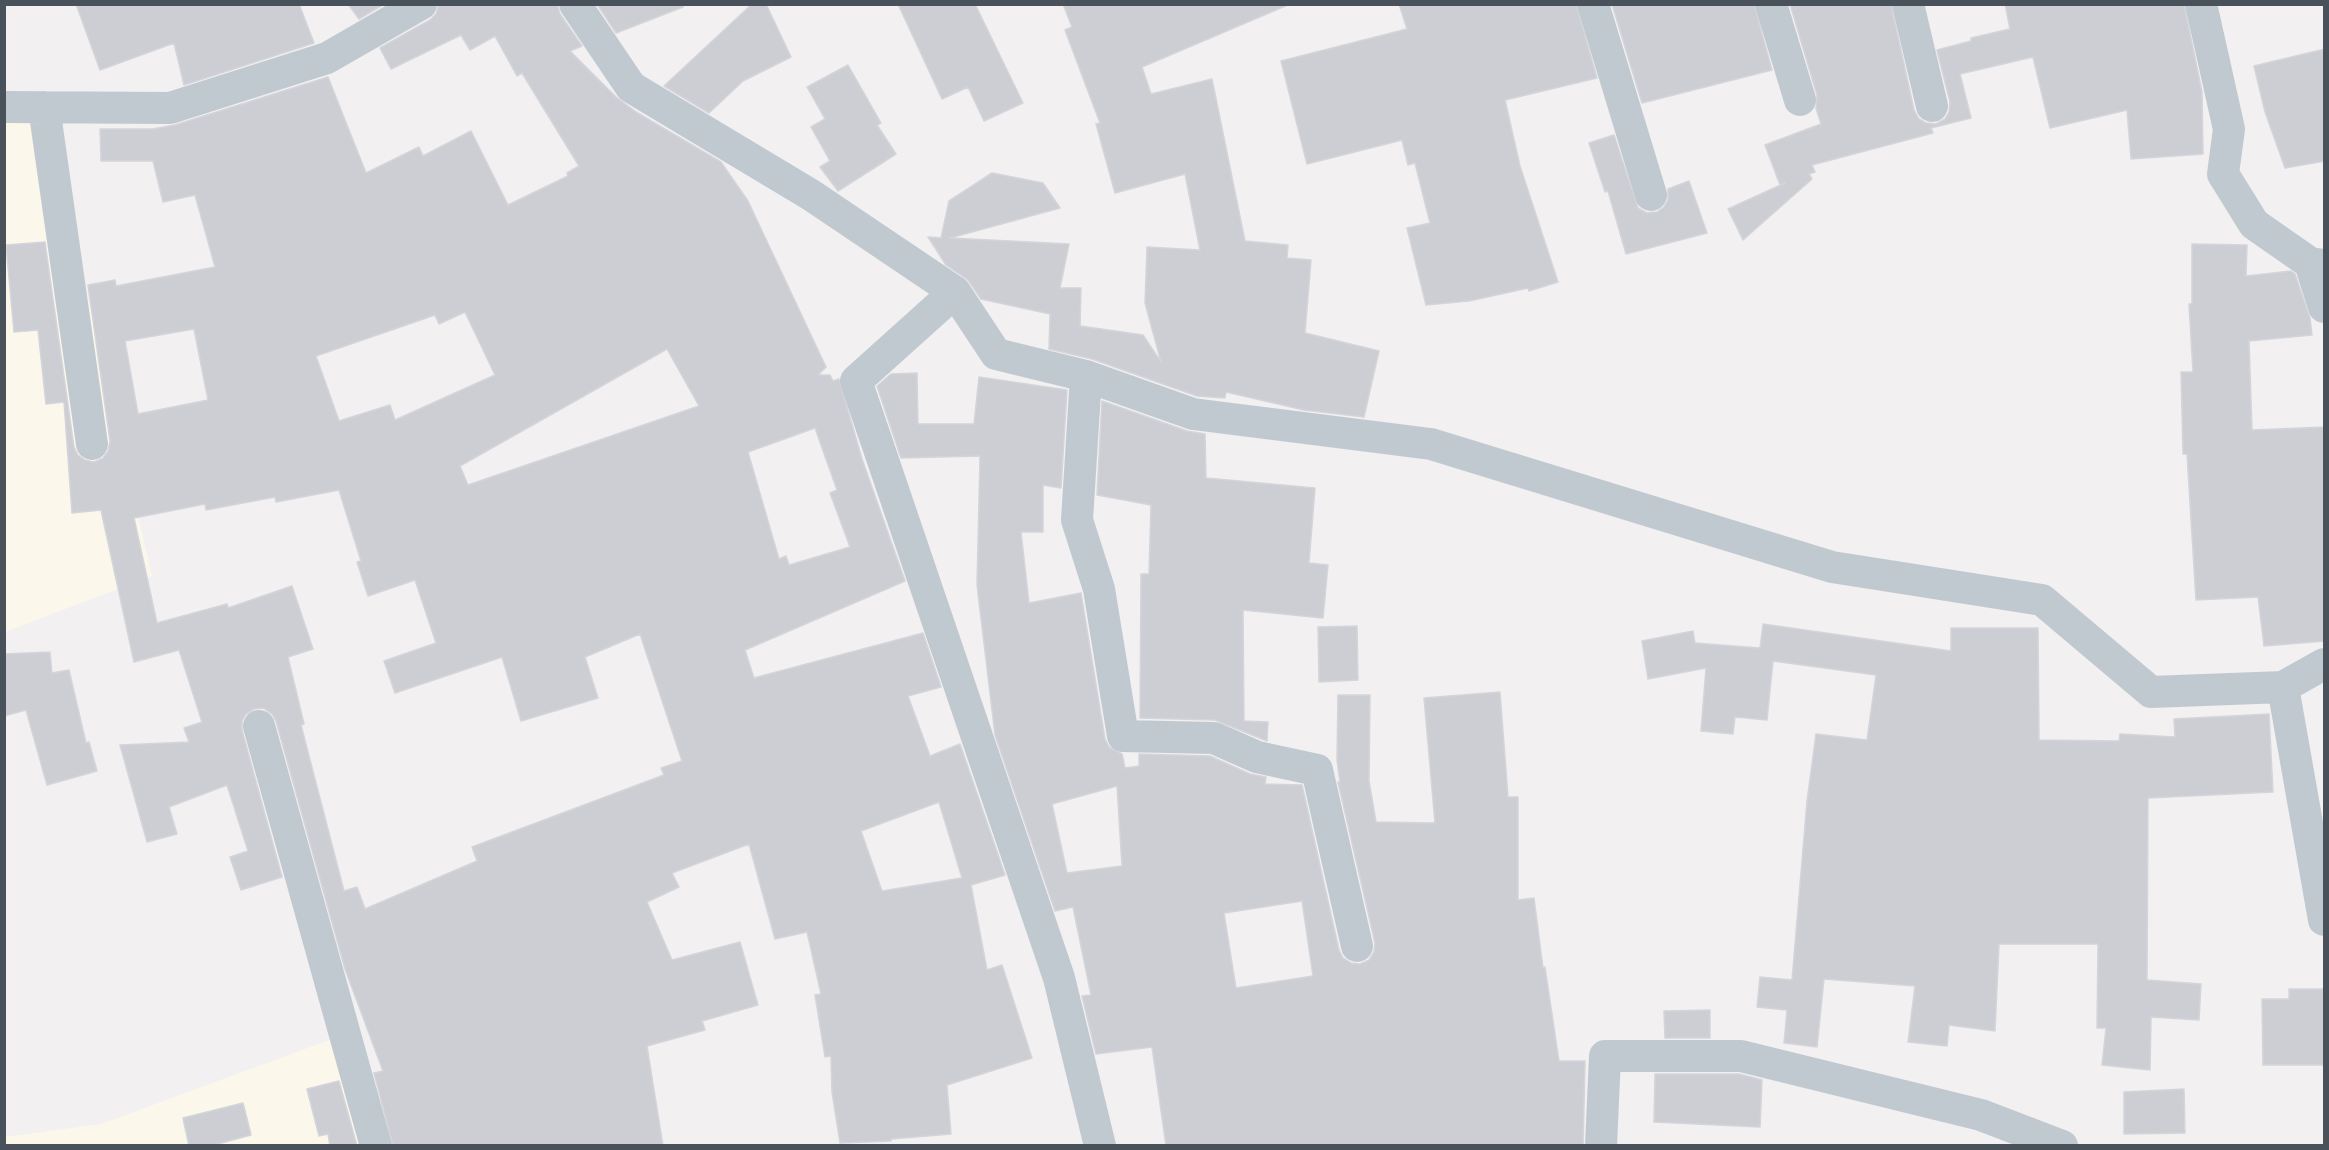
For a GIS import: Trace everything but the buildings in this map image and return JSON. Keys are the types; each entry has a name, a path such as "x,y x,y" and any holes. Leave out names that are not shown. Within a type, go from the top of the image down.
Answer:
{"street":[{"path":"4,107 170,108 327,58 421,4"},
{"path":"574,4 632,87 811,195 955,292 996,354 1086,376 1193,414 1431,444 1832,567 2042,600 2151,692 2283,687 2325,664"},
{"path":"1593,4 1651,195"},
{"path":"1771,4 1800,100"},
{"path":"1908,4 1932,106"},
{"path":"2201,4 2229,129 2223,174 2254,224 2317,264 2325,308"},
{"path":"44,107 92,444"},
{"path":"955,292 856,381 1059,978 1100,1146"},
{"path":"1086,376 1077,520 1099,589 1123,736 1214,738 1257,757 1317,770 1358,946"},
{"path":"2283,687 2325,920"},
{"path":"259,726 376,1146"},
{"path":"1602,1146 1605,1056 1741,1056 1981,1115 2062,1146"}],"shaded area":[{"path":"5,107 44,107 152,576 5,632"},
{"path":"359,1029 393,1145 5,1146 4,1137 101,1124"}]}
